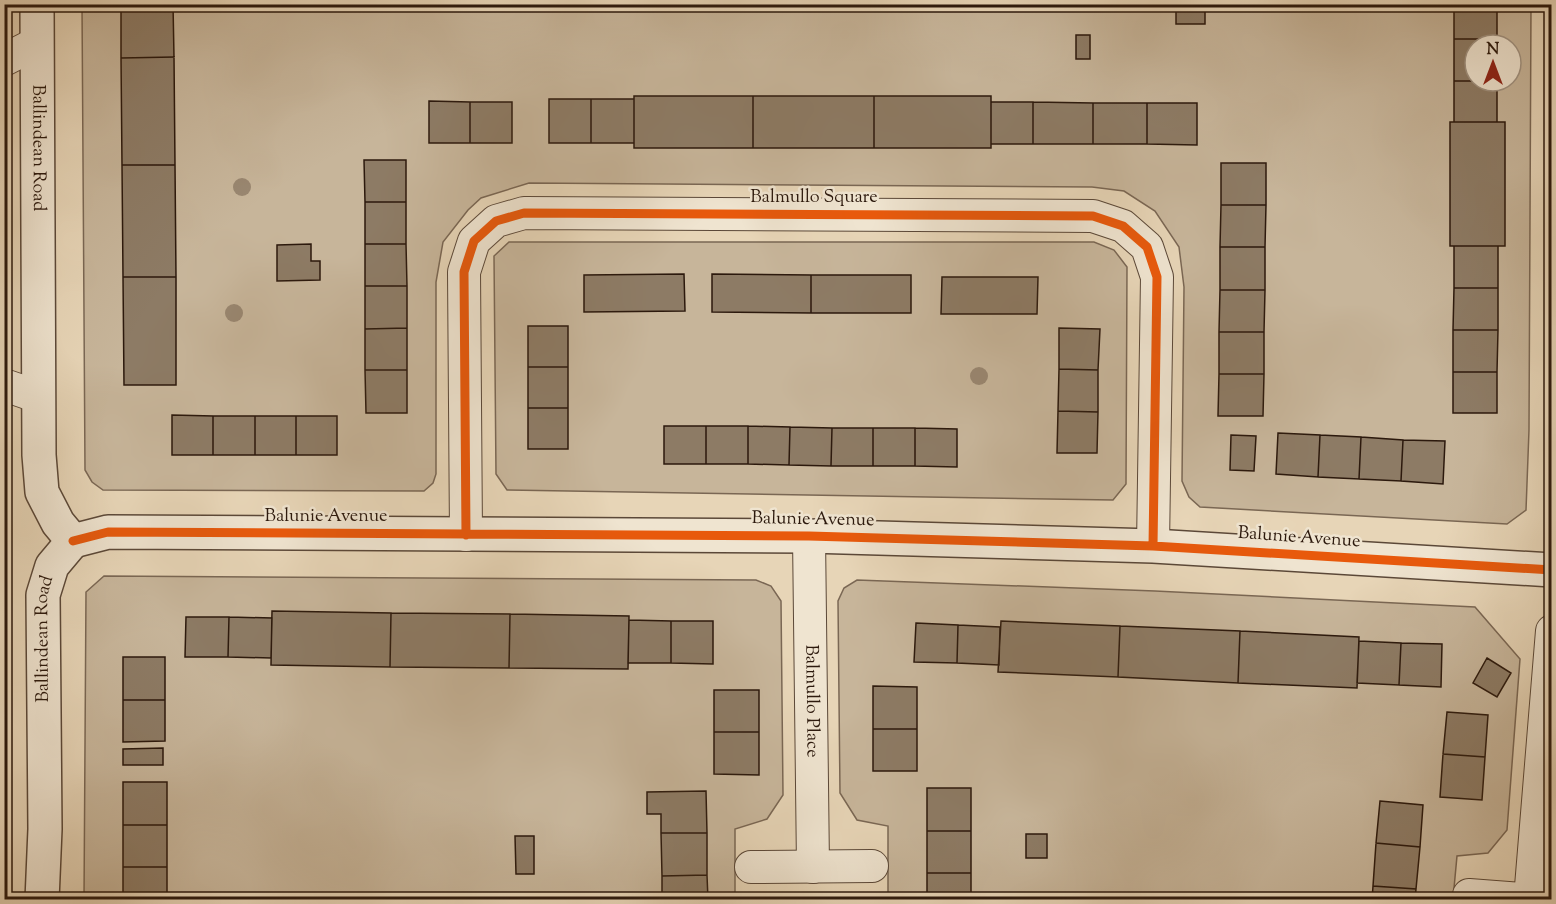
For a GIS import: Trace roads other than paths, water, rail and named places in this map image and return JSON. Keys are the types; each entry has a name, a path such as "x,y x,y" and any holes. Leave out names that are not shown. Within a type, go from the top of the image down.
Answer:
{"street":[{"name":"Ballindean Road","path":"37,4 39,455 42,492 58,524 73,541 52,566 44,595 45,829 42,900"},
{"path":"4,60 37,43"},
{"name":"Balmullo Square","path":"466,535 464,272 474,241 496,220 524,213 1093,216 1123,225 1147,247 1157,276 1153,546"},
{"path":"4,385 39,397"},
{"name":"Balunie Avenue","path":"73,541 108,532 809,536 1153,546 1551,570"},
{"name":"Balmullo Place","path":"809,536 813,867"},
{"path":"1469,895 1532,899 1551,631"},
{"path":"751,867 872,866"}]}
